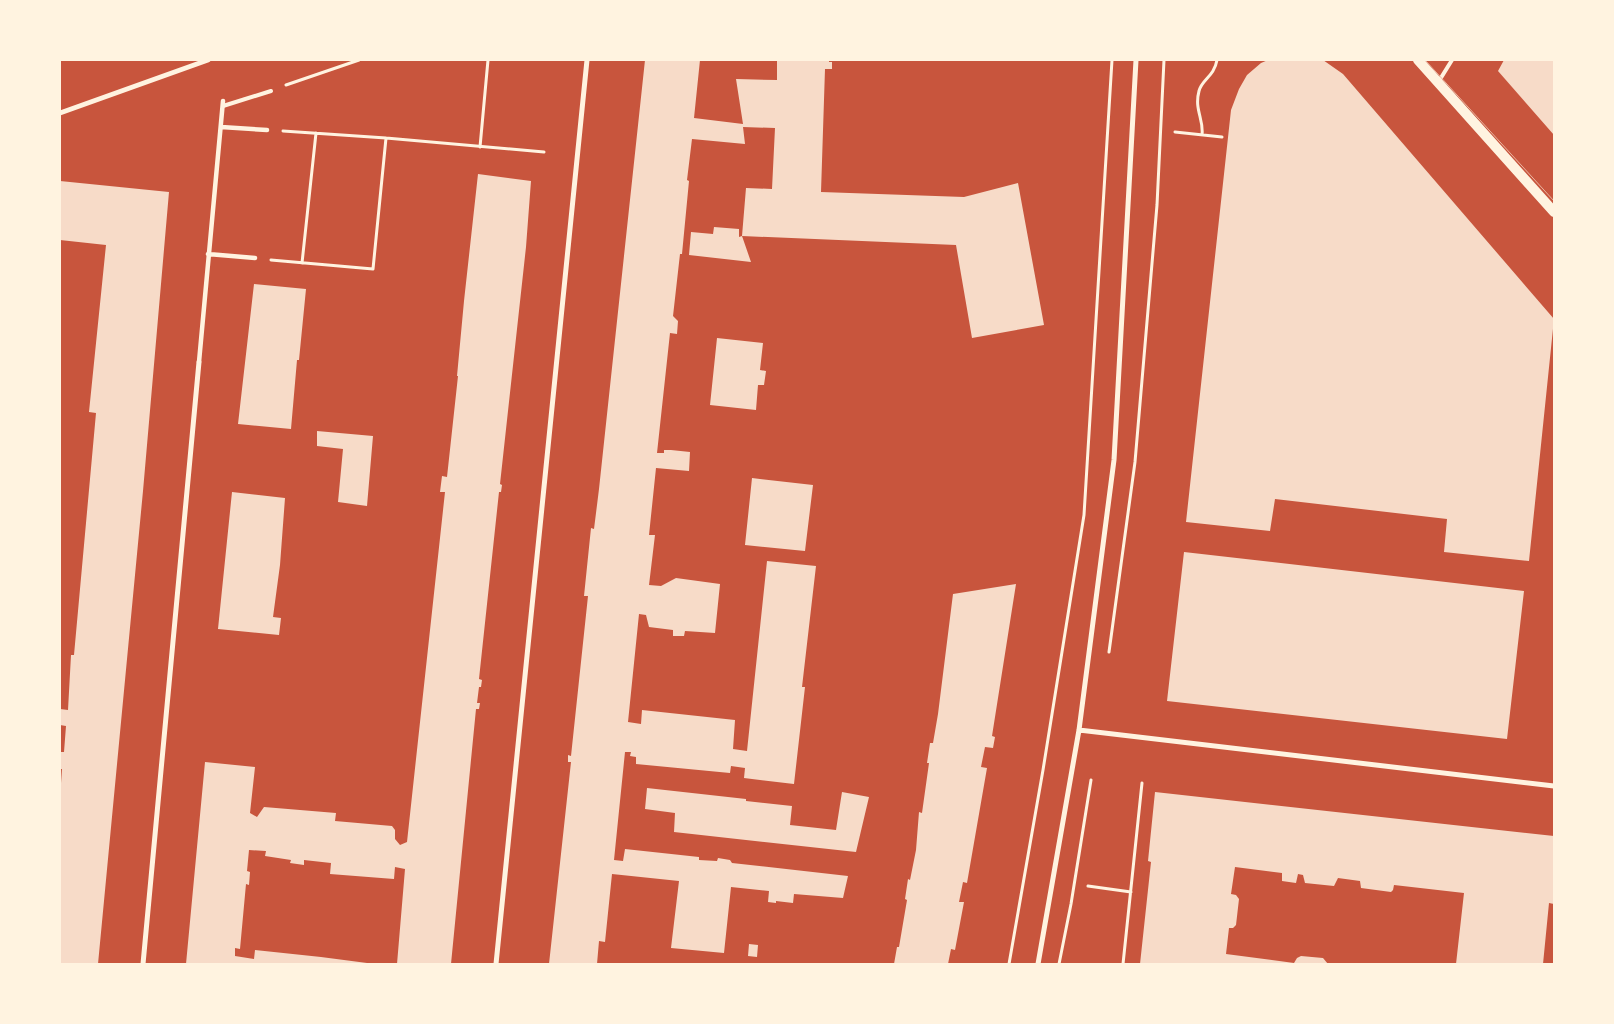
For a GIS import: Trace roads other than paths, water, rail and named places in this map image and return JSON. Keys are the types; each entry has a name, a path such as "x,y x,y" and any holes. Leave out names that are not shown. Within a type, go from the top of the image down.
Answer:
{"main road":[{"path":"1418,60 1554,212"}],"street":[{"path":"60,112 208,60"},
{"path":"496,964 586,60"},
{"path":"1038,964 1078,730 1114,460 1136,60"},
{"path":"143,964 223,104"},
{"path":"221,127 267,130"},
{"path":"208,254 255,258"},
{"path":"1078,730 1554,786"}],"lane":[{"path":"1438,83 1452,60"},
{"path":"223,104 271,91"}],"tram line":[{"path":"1425,60 1554,201"}]}
